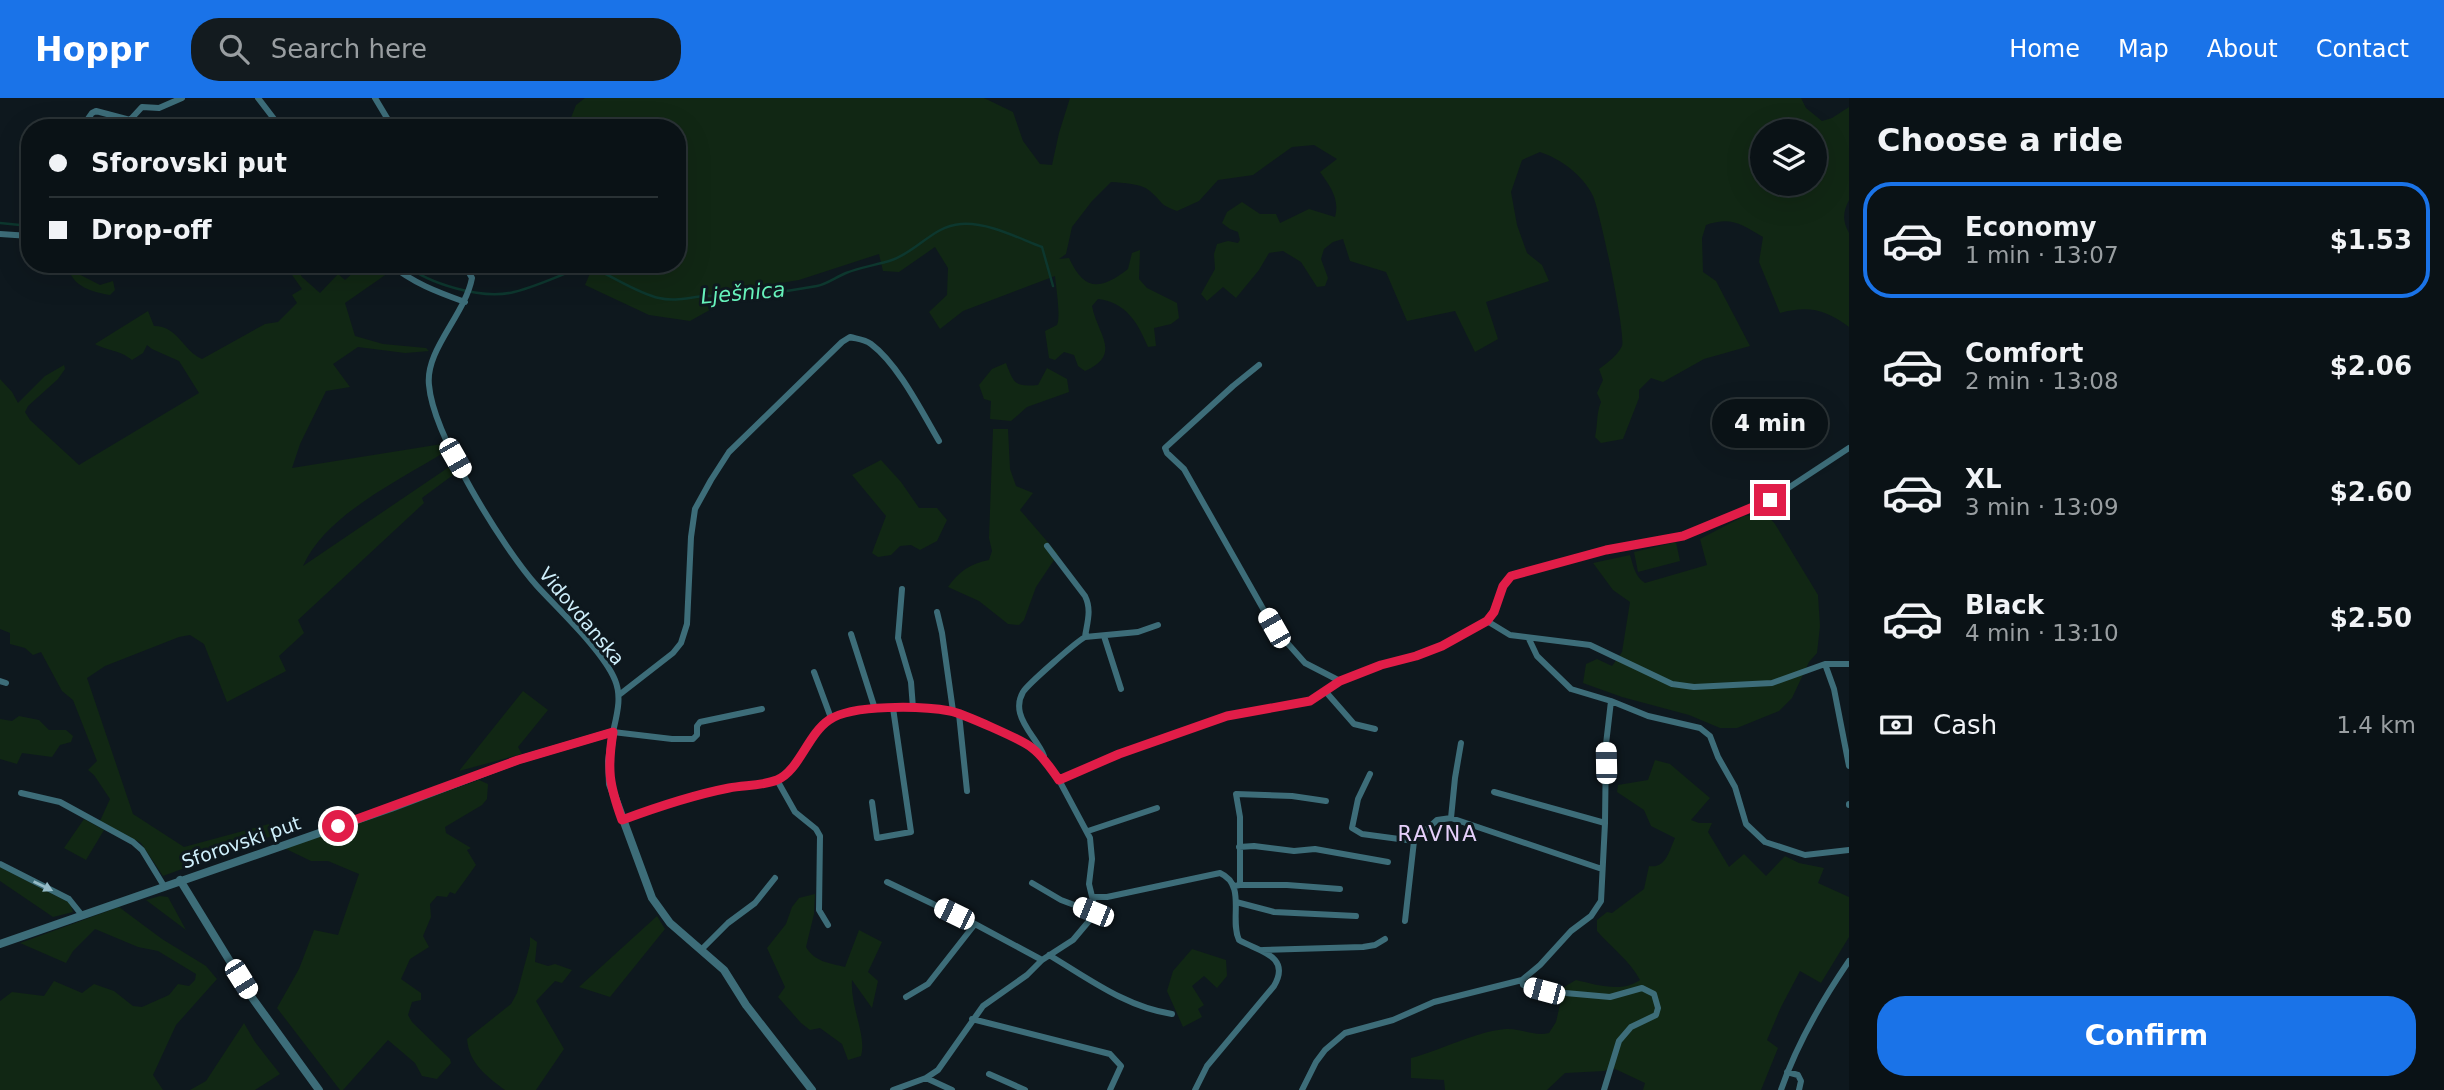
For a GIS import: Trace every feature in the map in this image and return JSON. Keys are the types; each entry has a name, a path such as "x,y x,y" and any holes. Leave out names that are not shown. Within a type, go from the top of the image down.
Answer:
{"street":[{"path":"131,119 142,107 159,107 183,98"},
{"path":"258,98 274,119"},
{"path":"375,98 388,119"},
{"path":"88,119 96,111 126,119"},
{"path":"0,233 21,235"},
{"path":"402,273 436,293 466,298"},
{"name":"Vidovdanska","path":"469,273 472,278 466,298 430,366 429,385 434,411 455,458 496,529 525,572 605,662 616,682 619,695 608,771 622,820 645,884 656,905 682,935 702,949 730,977 746,1005 812,1090"},
{"path":"619,695 673,653 681,643 687,624 695,509 711,480 729,452 842,342 850,337 863,340 883,356 913,396 939,441"},
{"path":"1259,365 1165,448 1184,469 1274,628 1305,663 1340,681"},
{"path":"1059,780 1119,754 1227,716 1310,701 1340,681 1442,646 1487,621 1494,612 1503,586 1511,576 1606,550 1674,538 1700,530 1770,500 1849,448"},
{"path":"1047,546 1071,575 1089,604 1085,637"},
{"path":"902,589 898,638 911,682 913,708"},
{"path":"937,612 956,712 967,791"},
{"path":"1487,621 1510,635 1590,645 1672,684 1694,687 1772,683 1825,664 1849,664"},
{"path":"893,1090 926,1078 943,1064 983,1006 1083,930 1093,912 1093,897 1089,884 1092,847 1088,831 1036,740 1023,723 1020,699 1025,688 1051,667 1075,642 1085,637 1138,632 1158,625"},
{"path":"851,634 875,709"},
{"path":"1104,636 1121,689"},
{"path":"1529,639 1536,656 1571,689 1648,716 1700,728 1710,736 1734,787 1746,824 1765,842 1805,855 1849,850"},
{"path":"1825,664 1834,689 1849,766"},
{"path":"814,672 831,718"},
{"path":"1326,692 1354,724 1375,729"},
{"path":"1302,1090 1321,1056 1345,1033 1393,1020 1434,1002 1521,980 1591,916 1601,901 1606,744 1611,701"},
{"path":"622,820 699,795 777,780 793,765 814,733 831,718 847,713 893,708 956,712 1031,746 1045,759"},
{"path":"872,802 877,838 911,832 893,708"},
{"path":"613,732 672,739 693,738 696,737 700,722 762,709"},
{"name":"Sforovski put","path":"0,944 391,808 518,760 613,732"},
{"path":"1451,818 1461,743"},
{"path":"1370,774 1358,799 1352,828 1362,834 1414,841"},
{"path":"777,780 795,812 818,832 821,852 819,910 828,925"},
{"path":"1494,792 1605,823"},
{"path":"21,793 60,802 133,842 142,850 164,886"},
{"path":"1195,1090 1207,1066 1277,981 1277,965 1272,956 1243,943 1237,937 1235,926 1240,817 1236,794 1292,796 1326,801"},
{"path":"1088,831 1157,808"},
{"path":"1405,920 1414,841 1437,820 1451,818 1602,869"},
{"path":"1239,847 1294,851 1315,849 1388,862"},
{"path":"0,864 69,899 81,914"},
{"path":"1093,897 1107,897 1220,873 1237,885 1340,889"},
{"path":"702,949 727,923 755,903 775,878"},
{"path":"180,880 253,999 318,1090"},
{"path":"887,883 975,924 1042,960"},
{"path":"1032,883 1061,900 1093,912"},
{"path":"1236,902 1274,912 1356,916"},
{"path":"906,998 928,984 975,924"},
{"path":"1263,950 1363,947 1385,939"},
{"path":"1049,955 1127,1002 1148,1010 1172,1014"},
{"path":"1780,1090 1811,1020 1849,961"},
{"path":"1521,980 1523,985 1557,993 1610,997 1642,988 1654,994 1658,1008 1656,1015 1631,1027 1619,1041 1604,1090"},
{"path":"972,1019 1110,1054 1121,1066 1111,1090"},
{"path":"1787,1072 1798,1075 1801,1081 1799,1090"},
{"path":"989,1074 1025,1090"},
{"path":"926,1078 952,1090"}],"green space":[{"path":"585,98 984,98 1013,112 1023,141 1040,164 1052,165 1070,98 1801,98 1806,108 1820,119 1750,119 1750,196 1827,196 1827,120 1849,107 1849,200 1844,216 1849,233 1849,327 1825,313 1809,309 1780,313 1759,262 1763,237 1729,221 1706,225 1702,238 1703,272 1716,281 1750,346 1704,359 1663,382 1651,378 1639,390 1639,398 1623,439 1601,443 1595,437 1601,402 1597,393 1603,380 1599,369 1615,356 1622,346 1612,272 1589,188 1571,169 1540,152 1522,160 1511,192 1517,225 1527,253 1542,265 1549,281 1486,302 1498,339 1475,352 1455,311 1407,321 1386,272 1350,261 1343,239 1324,249 1321,259 1328,278 1325,286 1317,287 1301,262 1283,251 1269,253 1236,298 1223,287 1207,301 1201,294 1215,269 1214,254 1217,244 1228,241 1238,243 1240,240 1238,232 1222,223 1227,212 1242,202 1260,214 1276,214 1280,223 1309,209 1335,217 1335,199 1320,172 1337,159 1314,145 1292,147 1253,175 1218,180 1199,201 1177,211 1164,205 1142,186 1111,182 1072,227 1066,254 1059,259 1069,258 1087,282 1101,284 1128,269 1132,253 1140,250 1139,279 1147,288 1177,303 1179,318 1171,324 1154,328 1156,346 1148,347 1130,315 1116,304 1098,299 1092,306 1105,350 1103,358 1085,371 1078,366 1074,355 1064,352 1055,360 1049,358 1045,331 1057,325 1059,316 1055,276 963,311 940,329 929,312 947,295 948,268 935,247 899,272 883,271 879,254 799,280 749,288 690,321 649,315 585,285 590,273 686,273 686,119 571,119 576,105"},
{"path":"70,273 77,273 100,285 113,281 115,290 110,295 85,288"},
{"path":"291,273 300,273 320,293 338,274 345,280 353,273 388,273 345,303 355,336 383,344 426,348 429,351 405,353 358,347 333,364 350,387 326,391 300,444 292,468 442,444 446,451 346,515 328,530 303,566 452,465 457,472 422,498 424,503 298,620 304,633 279,656 286,671 227,702 204,644 190,635 105,666 87,678 133,814 184,847 269,824 272,836 163,876 141,843 100,821 110,799 88,770 97,761 73,700 62,691 41,652 33,655 25,648 10,644 10,633 0,629 0,379 18,403 45,376 64,365 65,369 58,379 28,406 25,412 30,420 79,465 199,393 179,361 147,345 143,353 132,360 95,344 148,311 154,326 175,334 202,359 265,324 278,322 297,303 292,295 302,289"},
{"path":"1006,363 1016,383 1038,385 1047,368 1067,379 1069,392 1027,407 1011,421 990,419 991,401 984,399 979,385 992,369"},
{"path":"993,429 1008,429 1010,469 1016,486 1033,493 1020,510 1058,554 1036,587 1024,620 1019,625 1008,624 979,601 948,587 965,569 989,560 992,551 989,538"},
{"path":"881,460 919,508 937,508 947,520 937,541 920,550 911,545 900,546 891,555 878,557 872,553 886,516 852,475"},
{"path":"1766,514 1775,524 1818,595 1820,626 1817,653 1809,662 1792,698 1779,711 1737,728 1720,728 1689,715 1622,697 1583,683 1586,664 1597,659 1612,666 1622,652 1630,602 1613,590 1593,563 1630,555 1633,567 1645,583 1707,565 1700,539 1744,516"},
{"path":"1676,542 1680,561 1638,572 1634,552"},
{"path":"523,691 548,710 518,747 522,754 459,771"},
{"path":"19,716 39,720 49,730 66,730 73,736 71,742 60,745 52,757 22,753 17,764 0,759 0,719 12,721"},
{"path":"1655,760 1670,764 1710,798 1691,820 1712,823 1708,832 1729,867 1744,854 1766,876 1785,856 1799,863 1824,868 1818,883 1849,897 1849,937 1821,983 1800,971 1767,1040 1778,1048 1761,1090 1643,1090 1645,1083 1613,1068 1565,1073 1547,1090 1445,1090 1444,1080 1411,1078 1411,1058 1470,1037 1506,1029 1549,1033 1556,1022 1564,987 1576,980 1617,987 1640,980 1626,960 1597,931 1597,920 1607,912 1612,913 1644,889 1649,866 1663,862 1675,838 1651,826 1644,810 1617,792 1618,785 1648,780"},
{"path":"479,780 488,784 487,799 482,805 445,827 446,833 471,848 467,850 476,865 455,894 450,892 447,897 437,896 430,904 431,917 423,936 429,947 410,959 401,979 421,993 421,1000 412,1002 408,1015 412,1022 451,1063 437,1079 422,1076 415,1063 388,1040 343,1090 340,1090 277,1008 299,969 314,930 338,935 359,874 328,861 311,861 284,848"},
{"path":"84,819 104,830 86,860 64,848"},
{"path":"0,867 70,903 73,912 53,917 0,881"},
{"path":"815,894 814,914 806,947 814,956 845,967 859,930 882,942 868,972 878,981 872,1008 852,980 862,1048 861,1056 848,1060 842,1044 820,1028 810,1030 778,997 785,987 767,948 786,924 792,907 799,898"},
{"path":"168,897 186,930 146,900"},
{"path":"119,907 162,939 206,966 217,979 176,1025 153,1075 163,1090 0,1090 0,1001 12,992 44,996 54,981 82,993 94,984 114,991 133,1006 142,1007 169,995 178,984 189,986 195,980 196,974 158,951 138,947 95,929 73,951 66,963 20,943"},
{"path":"657,916 665,929 610,997 579,987"},
{"path":"530,937 537,942 535,962 548,966 555,964 572,970 562,983 555,981 536,1001 564,1049 536,1090 505,1090 475,1062 467,1039 511,1004 517,993"},
{"path":"1192,949 1226,960 1227,976 1217,988 1204,976 1192,986 1204,1005 1198,1009 1202,1017 1183,1027 1167,991 1173,971"},
{"path":"244,1023 280,1074 255,1090 190,1090 206,1081"}],"waterway":[{"name":"Lješnica","path":"0,223 21,225"},
{"name":"Lješnica","path":"604,273 650,296 665,299 790,291 821,285 852,271 886,262 910,251 942,229 971,224 1003,231 1042,247 1053,286"},
{"name":"Lješnica","path":"418,273 441,284 487,294 514,292 566,273"}],"district":[{"name":"RAVNA","path":"1438,834"}],"route":[{"path":"338,826 518,760 613,732 608,771 622,820 699,795 777,780 793,765 814,733 831,718 875,709 953,711 1031,746 1045,759 1059,780 1119,754 1227,716 1310,701 1340,681 1442,646 1487,621 1494,612 1503,586 1511,576 1606,550 1683,536 1770,500"}]}
